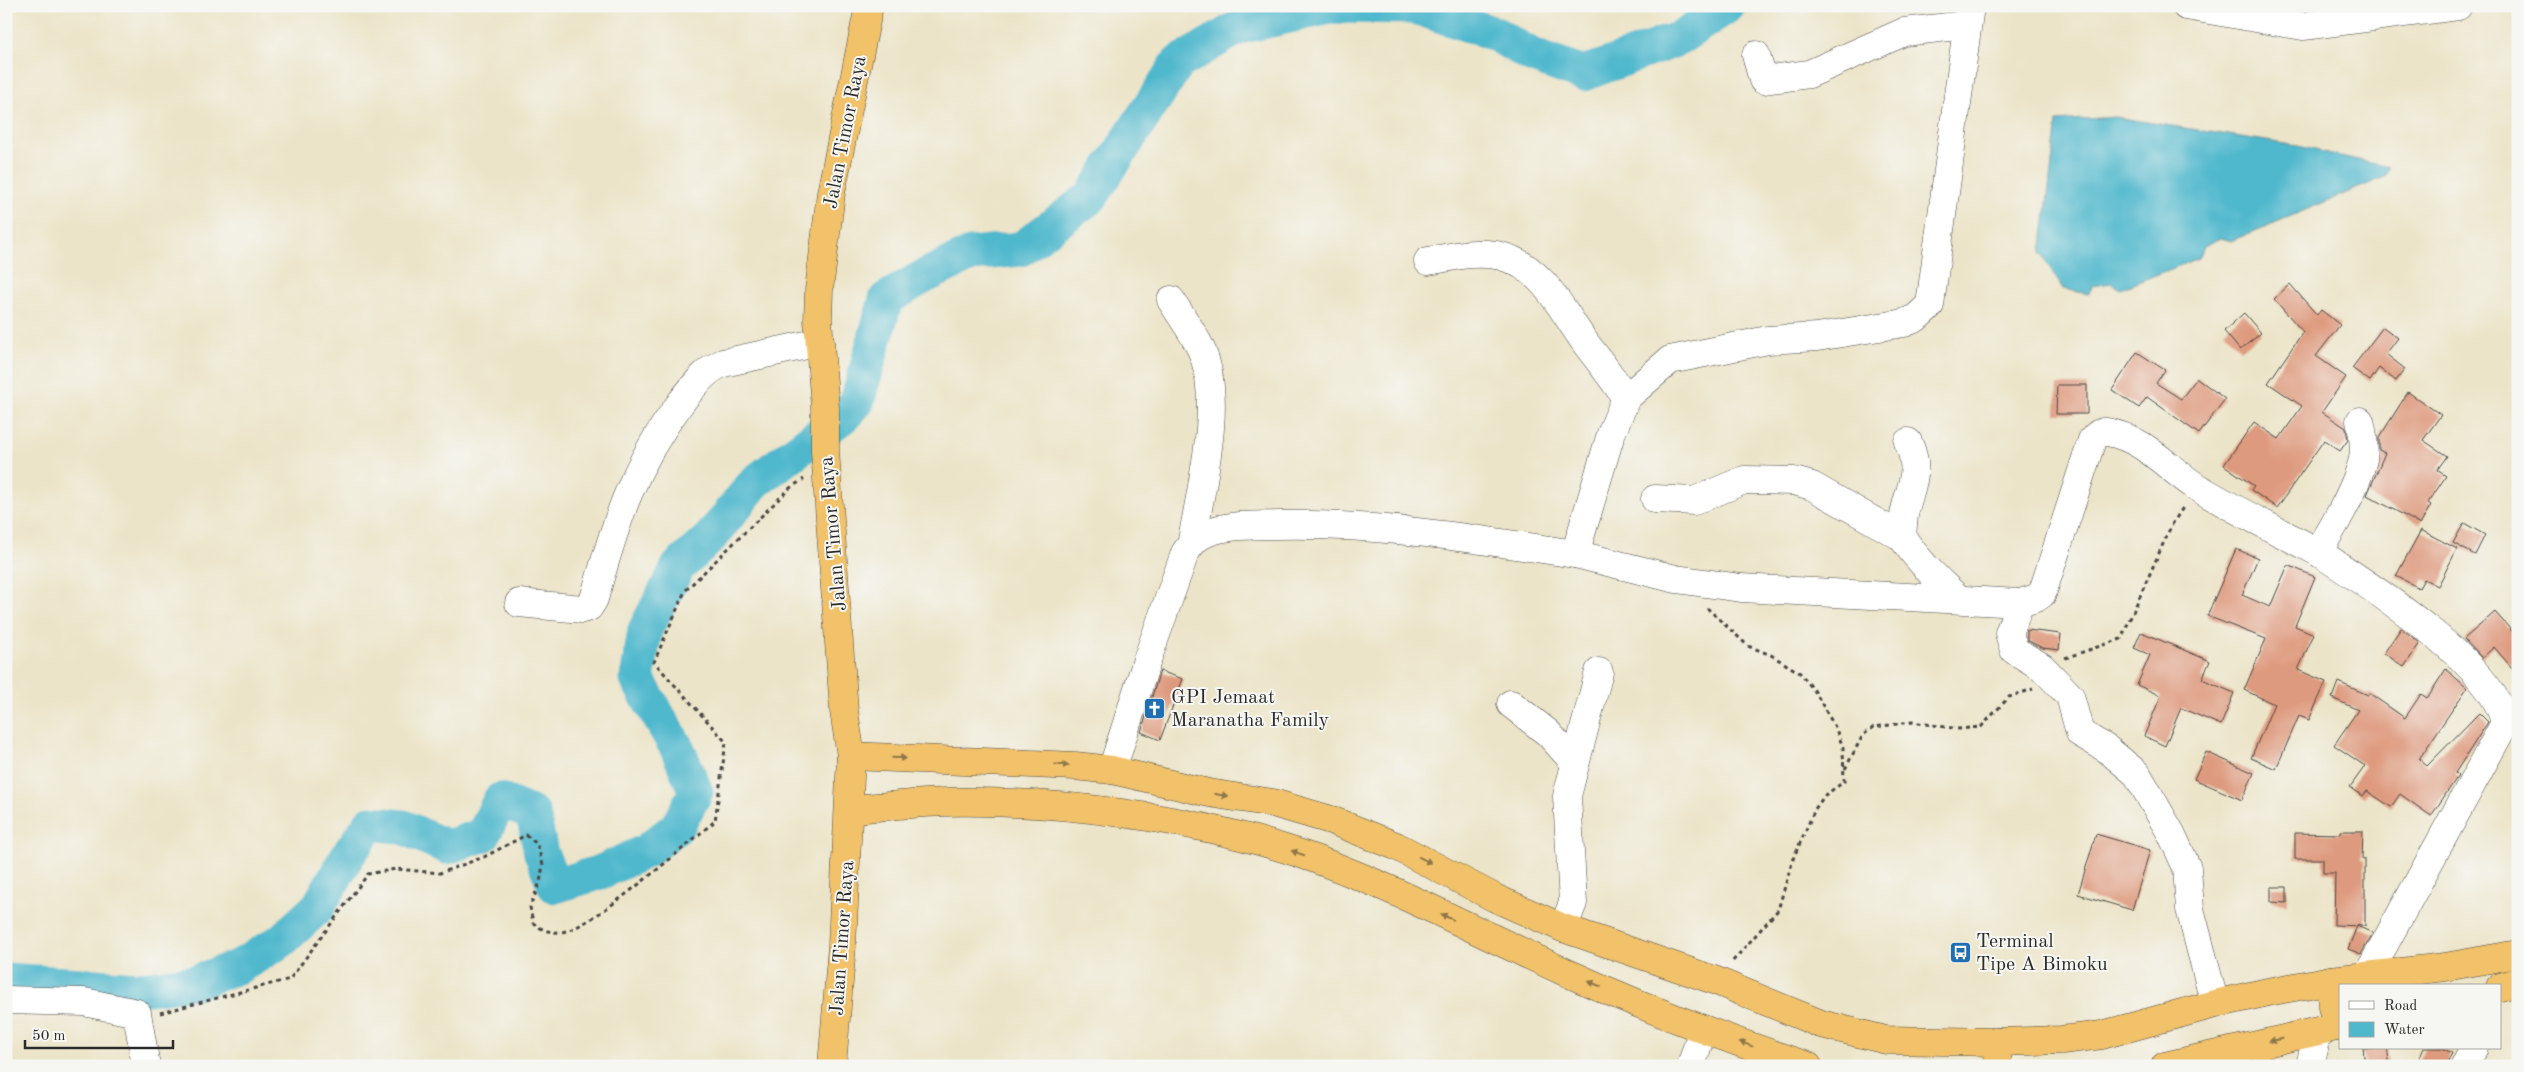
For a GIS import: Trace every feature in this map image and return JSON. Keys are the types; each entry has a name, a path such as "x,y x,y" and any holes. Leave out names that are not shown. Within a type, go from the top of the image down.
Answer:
{"highway":[{"name":"Jalan Timor Raya","path":"832,1066 842,945 850,809 851,756 844,711 826,459 819,290 823,244 831,193 869,6"},
{"path":"851,756 1032,763 1112,770 1209,793 1273,803 1330,820 1385,842 1434,865 1494,898 1563,928 1714,980 1813,1020 1856,1034 1886,1040 1917,1042 1998,1054 2062,1040 2102,1035 2215,1004 2330,980 2445,967 2518,954"},
{"path":"850,809 944,802 1066,808 1135,816 1205,829 1284,849 1369,880 1565,972 1703,1029 1808,1066"},
{"path":"1369,880 1385,842"},
{"path":"2165,1066 2332,1028 2330,980"},
{"path":"2502,986 2518,982"}],"street":[{"path":"2186,6 2301,16 2323,22 2458,6"},
{"path":"1575,554 1597,478 1626,398 1670,360 1768,340 1817,337 1904,323 1916,318 1930,305 1933,270 1968,16 1904,32 1809,74 1763,80 1756,55"},
{"path":"1428,261 1477,254 1500,256 1518,263 1536,277 1551,293 1626,398"},
{"path":"1112,770 1147,660 1185,553 1192,541 1209,438 1210,388 1201,350 1171,300"},
{"path":"519,603 582,609 589,607 594,599 616,522 647,452 669,418 708,369 723,362 820,342"},
{"path":"2318,552 2330,534 2360,470 2364,445 2360,421"},
{"path":"1192,541 1205,533 1232,526 1324,524 1408,531 1575,554 1676,579 1716,585 2020,602 2036,598 2042,594 2092,440 2097,434 2106,431 2140,445 2163,459 2196,487 2318,552 2426,626 2477,675 2500,707 2505,723 2367,976"},
{"path":"1902,537 1905,508 1916,476 1915,464 1908,442"},
{"path":"1655,498 1694,500 1744,480 1794,481 1812,486 1902,537 1914,556 1958,598"},
{"path":"2020,602 2009,633 2014,650 2042,666 2070,696 2080,733 2106,749 2137,774 2172,835 2187,868 2190,909 2215,1004"},
{"path":"1563,928 1573,903 1566,796 1599,672"},
{"path":"1511,704 1548,733 1576,763"},
{"path":"6,1000 84,1002 137,1014 146,1066"},
{"path":"2310,1066 2332,1028"},
{"path":"1691,1066 1703,1029"},
{"path":"2466,1066 2473,1050"}],"path":[{"path":"137,1014 166,1012 290,979 368,874 396,869 440,873 484,857 526,835 537,844 542,865 540,882 530,907 533,923 542,931 563,932 593,918 629,892 715,821 726,742 654,662 685,591 790,488 826,459"},
{"path":"1702,603 1748,646 1771,655 1800,673 1814,690 1835,727 1844,747 1845,770 1844,782 1825,795 1815,809 1794,859 1778,910 1714,980"}],"water":[{"path":"2115,117 2298,146 2388,167 2385,177 2231,241 2221,238 2204,246 2199,258 2120,289 2111,283 2093,286 2088,294 2063,289 2041,253 2057,121"}],"building":[{"path":"2290,284 2317,315 2321,310 2340,325 2316,356 2346,377 2322,412 2346,428 2348,440 2340,451 2324,440 2277,508 2251,490 2254,486 2224,465 2254,422 2279,439 2302,406 2268,383 2303,332 2274,299"},
{"path":"2244,313 2261,333 2240,350 2224,331"},
{"path":"2383,327 2398,338 2386,354 2405,369 2396,381 2379,368 2370,381 2352,368"},
{"path":"2137,352 2165,370 2156,383 2181,399 2197,378 2225,399 2199,434 2147,397 2139,408 2112,390"},
{"path":"2057,385 2087,385 2087,414 2056,414"},
{"path":"2408,392 2441,415 2423,440 2447,456 2437,470 2446,476 2428,503 2431,505 2420,524 2367,495 2385,453 2379,450 2379,438"},
{"path":"2464,523 2485,535 2475,555 2453,543"},
{"path":"2421,530 2457,549 2438,586 2424,579 2419,588 2396,576"},
{"path":"2236,549 2258,558 2242,595 2270,607 2288,565 2315,577 2295,626 2314,634 2298,670 2326,682 2309,720 2299,716 2276,769 2251,758 2274,704 2244,690 2266,639 2207,616"},
{"path":"2495,612 2518,638 2518,675 2494,647 2482,658 2464,639"},
{"path":"2401,628 2420,643 2404,667 2384,653"},
{"path":"2027,630 2061,634 2059,650 2042,648 2027,640"},
{"path":"2141,632 2210,661 2202,679 2234,693 2221,725 2181,708 2165,746 2144,736 2161,696 2137,685 2150,655 2134,648"},
{"path":"2446,669 2467,688 2419,759 2427,766 2479,713 2488,722 2455,773 2458,776 2431,816 2400,794 2391,807 2367,791 2363,796 2350,787 2365,766 2334,745 2358,710 2332,698 2338,682 2368,695 2369,693 2405,718 2421,694 2427,698"},
{"name":"GPI Jemaat Maranatha Family","path":"1160,671 1183,679 1160,740 1141,732"},
{"path":"2206,752 2254,773 2242,800 2194,779"},
{"path":"2340,831 2363,831 2362,859 2365,859 2365,926 2334,925 2335,873 2323,873 2323,859 2295,859 2295,833 2340,834"},
{"path":"2096,834 2150,850 2132,910 2078,894"},
{"path":"2271,887 2287,887 2287,903 2271,902"},
{"path":"2357,926 2373,933 2361,954 2348,949"},
{"path":"2363,1050 2387,1050 2390,1066 2365,1066"},
{"path":"2423,1050 2446,1050 2452,1053 2446,1066 2416,1066"}],"waterway":[{"path":"6,980 140,989 196,982 240,966 281,941 318,907 348,855 371,823 403,827 447,847 483,835 500,800 533,814 541,853 555,886 601,872 646,851 677,827 696,792 678,750 637,679 645,630 678,567 709,539 755,482 845,415 857,402 886,299 923,277 971,254 1021,249 1091,197 1178,63 1239,27 1335,6 1415,7 1495,34 1533,56 1583,74 1678,39 1728,6"}],"place":[{"name":"GPI Jemaat Maranatha Family","path":"1155,708"},
{"name":"Terminal Tipe A Bimoku","path":"1960,952"}]}
